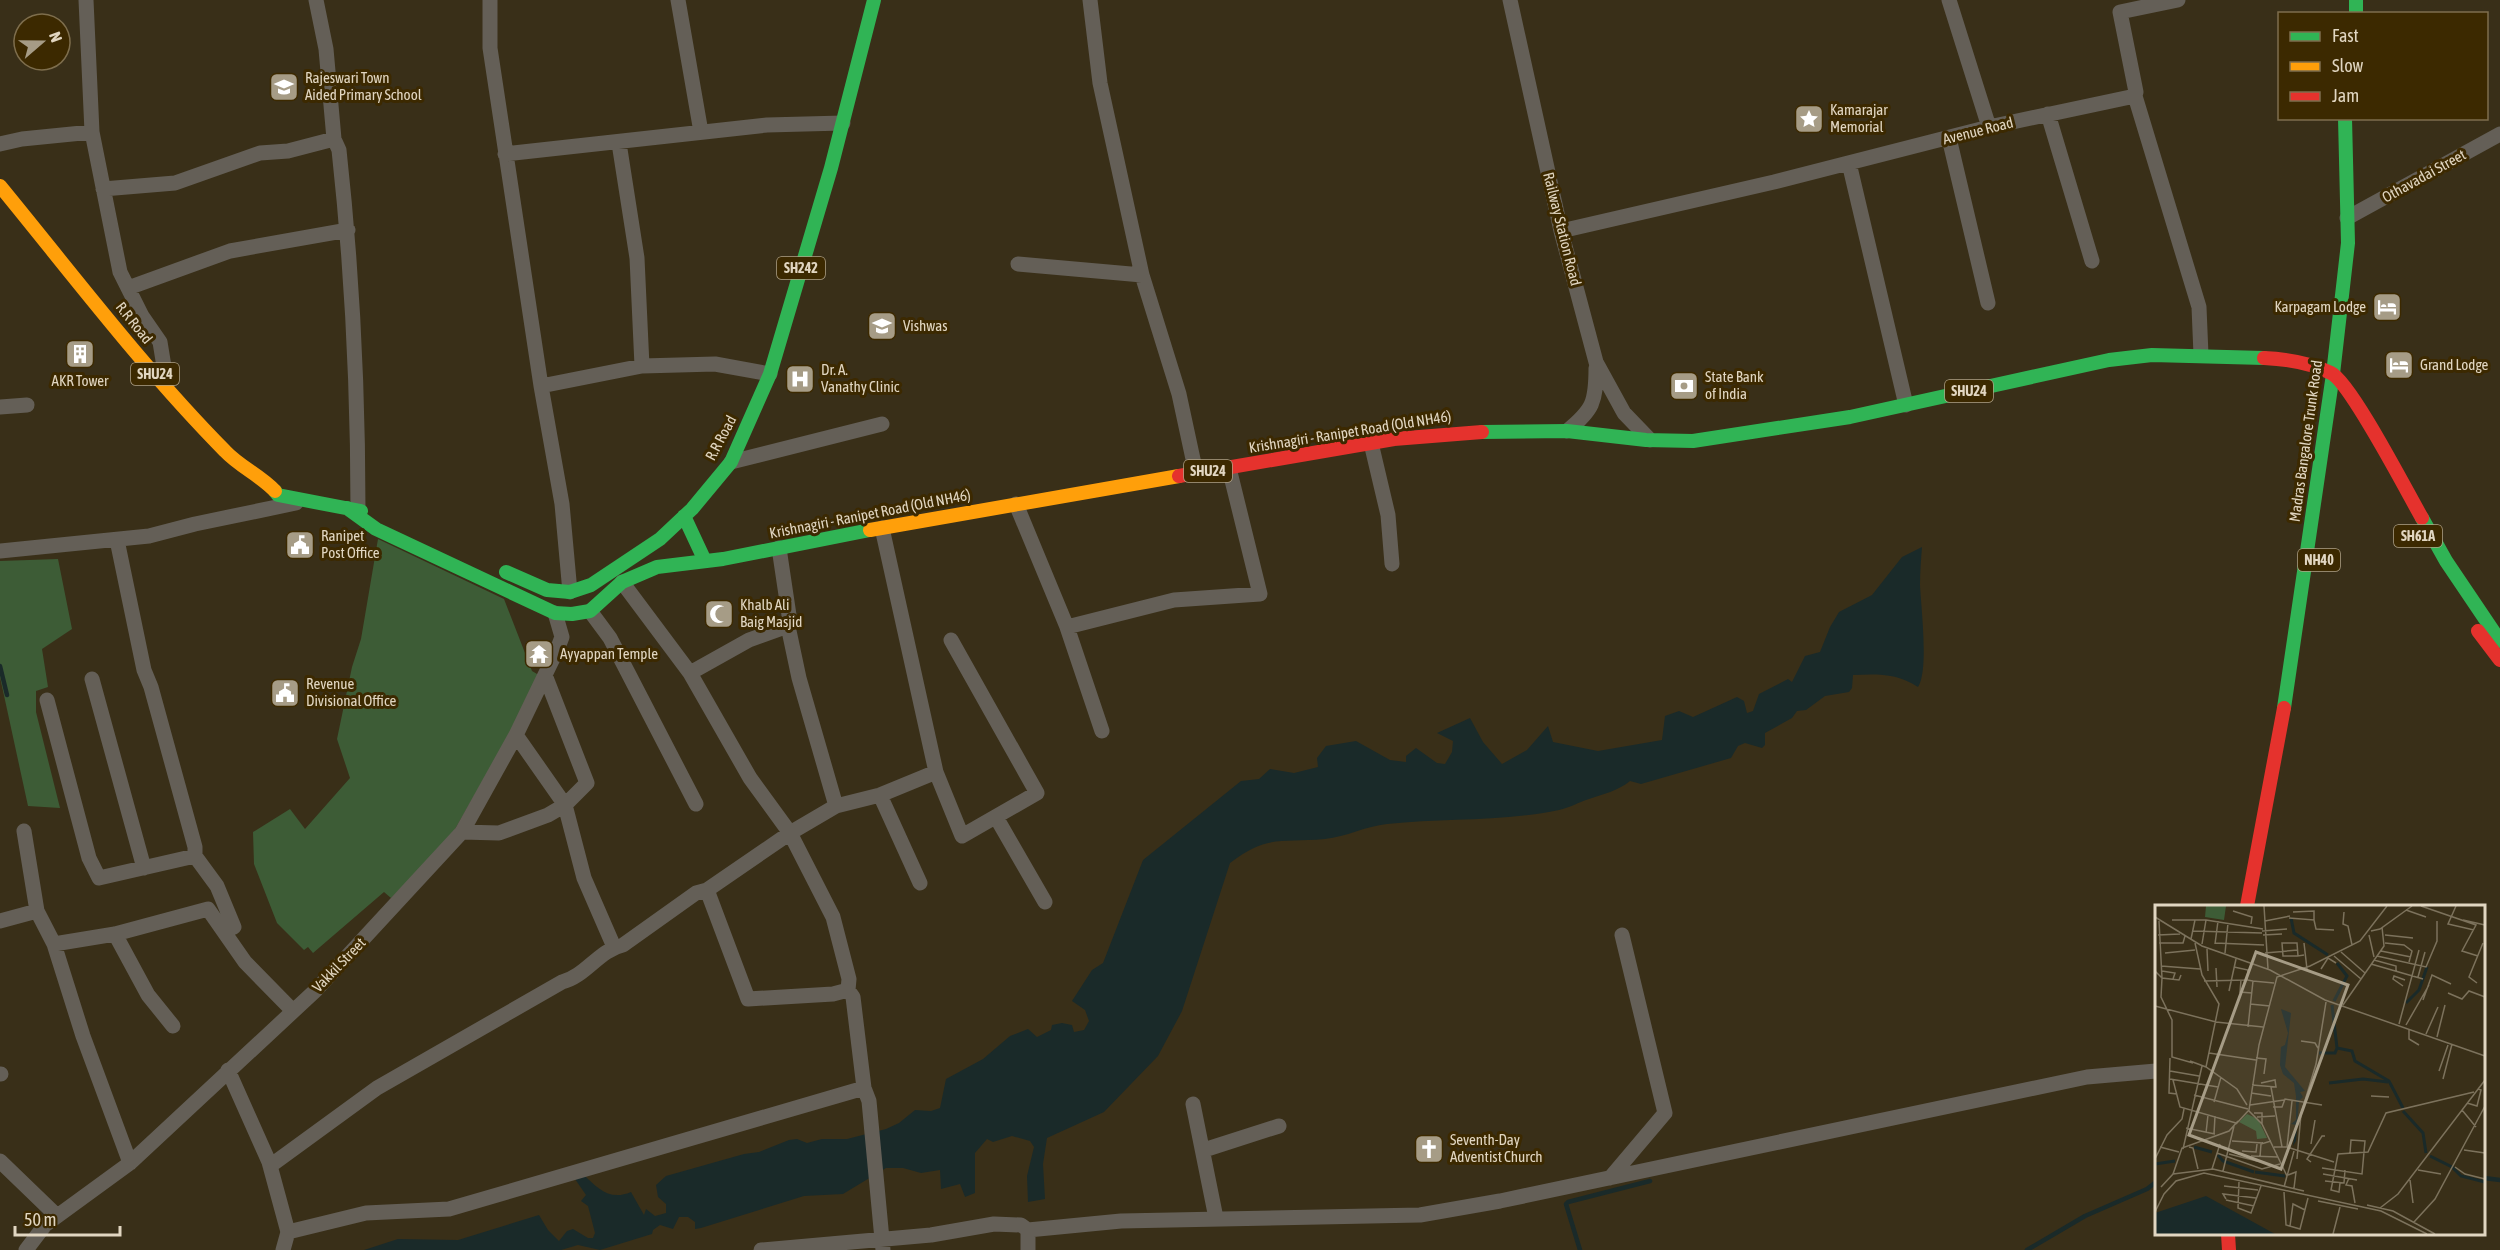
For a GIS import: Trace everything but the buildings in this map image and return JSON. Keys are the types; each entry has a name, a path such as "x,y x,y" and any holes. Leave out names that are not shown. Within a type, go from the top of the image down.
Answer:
{"main road":[{"name":"R.R Road","path":"570,592 591,585 660,539 684,516 731,462 770,374 843,123 874,0"},
{"name":"Madras Bangalore Trunk Road","path":"2345,120 2353,215"},
{"name":"Madras Bangalore Trunk Road","path":"2247,905 2291,673 2324,396 2332,374 2353,215 2358,120"},
{"name":"R.R Road","path":"0,186 167,389 227,454 264,480 278,495"},
{"name":"R.R Road","path":"0,203 162,400 218,462 257,493 309,500 380,515 376,529"},
{"name":"NH40","path":"2353,215 2353,320"},
{"name":"Krishnagiri - Ranipet Road (Old NH46)","path":"705,561 1016,504 1371,443 1462,432 1567,431 1652,441 1692,441 1843,419 2109,360 2152,356 2201,355 2287,359 2332,374"},
{"path":"2287,359 2303,375"},
{"name":"NH40","path":"2260,905 2301,674 2349,367"},
{"path":"2332,374 2347,391 2368,423 2446,561 2500,641"},
{"path":"2324,396 2342,413"},
{"name":"SH61A","path":"2342,413 2385,473 2412,527 2461,606 2500,660"},
{"name":"R.R Road","path":"352,509 376,529 555,613 572,615 590,611"},
{"path":"684,516 705,561"},
{"name":"SHU24","path":"590,611 622,582 657,567 705,561"},
{"path":"495,567 547,590 570,592"},
{"path":"2228,1235 2229,1250"},
{"path":"2239,1235 2240,1250"}],"street":[{"path":"86,0 92,132 120,272 142,316 160,342 167,389"},
{"path":"316,0 326,49 334,139 339,150 348,230 358,411 352,509"},
{"path":"490,0 490,48 541,386 562,504 570,592"},
{"path":"678,0 701,132"},
{"path":"1089,0 1100,82 1142,276 1179,394 1196,473"},
{"name":"Railway Station Road","path":"1510,0 1561,231 1596,362 1611,395 1624,413 1652,441"},
{"path":"1949,0 1989,127"},
{"path":"2178,0 2119,6 2135,96 2199,307 2201,355"},
{"name":"Avenue Road","path":"1561,231 1849,163 1989,127 2135,96"},
{"path":"2048,114 2092,261"},
{"path":"505,154 767,125 843,123"},
{"path":"0,144 22,139 92,132"},
{"name":"Othavadai Street","path":"2353,215 2500,134"},
{"path":"1949,138 1988,303"},
{"path":"103,189 175,183 260,153 288,151 334,139"},
{"path":"619,143 637,258 642,366"},
{"path":"1849,163 1906,405"},
{"path":"128,288 230,251 348,230"},
{"path":"1018,264 1142,276"},
{"path":"1567,431 1591,408 1596,393 1596,362"},
{"path":"541,386 642,366 715,364 770,374"},
{"path":"0,407 27,405"},
{"path":"731,462 882,424"},
{"path":"1371,443 1388,515 1392,564"},
{"path":"1067,627 1174,600 1260,594 1229,468"},
{"path":"0,551 149,536 309,500"},
{"path":"1016,504 1067,627 1102,731"},
{"path":"882,528 936,772 962,836 1037,793 951,640"},
{"path":"117,540 144,670 151,687 192,836 195,856 217,886 234,927"},
{"path":"779,548 789,615 788,626 799,678 836,806"},
{"path":"622,582 690,673 750,778 790,833 833,917 849,979 848,990 853,997 864,1088 869,1101 883,1244"},
{"path":"590,611 610,638 696,804"},
{"name":"Vakkil Street","path":"26,1250 45,1225 130,1162 293,1011 377,926 462,832 516,735 562,637 555,613"},
{"path":"690,673 749,640 788,626"},
{"path":"462,832 500,833 548,815 565,805 587,783 545,675"},
{"path":"92,680 144,868"},
{"path":"47,699 89,858 99,878 195,856"},
{"path":"516,735 565,805 584,878 614,947"},
{"path":"270,1166 376,1088 571,979 614,947 624,945 696,894 707,890 790,833 836,806 880,795 936,772"},
{"path":"880,795 920,883"},
{"path":"996,817 1045,902"},
{"path":"24,831 37,911 54,944 83,1036 130,1162"},
{"path":"707,890 748,999 833,994 848,990"},
{"path":"54,944 115,934 208,909 245,962 293,1011"},
{"path":"0,921 37,911"},
{"path":"115,934 148,995 174,1026"},
{"path":"1610,1178 1665,1113 1622,935"},
{"path":"228,1070 270,1166 288,1232 283,1250"},
{"path":"761,1250 883,1244 994,1224 1021,1226 1028,1230 1121,1221 1420,1215 1500,1201 2087,1077 2155,1071"},
{"path":"288,1232 366,1213 449,1209 864,1088"},
{"path":"1193,1104 1216,1218"},
{"path":"1204,1150 1279,1126"},
{"path":"0,1161 57,1216"},
{"path":"1028,1230 1028,1250"}],"green space":[{"path":"378,539 504,599 532,671 542,677 446,845 391,898 384,892 313,953 308,947 304,950 277,923 254,864 253,832 290,809 305,829 350,778 337,739 352,667 361,639"},
{"path":"58,559 72,629 42,649 48,687 36,691 36,712 60,808 28,806 0,677 0,561"}],"shaded area":[{"path":"1922,547 1920,585 1924,653 1918,687 1895,677 1853,675 1852,688 1849,692 1825,696 1806,710 1797,711 1792,718 1765,733 1765,745 1762,748 1745,743 1738,746 1731,758 1641,784 1630,781 1615,790 1563,809 1495,818 1387,824 1333,838 1276,842 1255,848 1230,863 1182,1011 1158,1056 1104,1112 1047,1138 1043,1164 1045,1199 1028,1202 1027,1176 1034,1147 1030,1141 1012,1136 993,1142 987,1139 975,1153 975,1193 965,1197 960,1184 941,1189 940,1170 921,1173 903,1168 886,1168 843,1194 804,1196 695,1229 695,1222 688,1217 679,1217 673,1229 660,1225 653,1230 652,1234 600,1250 578,1245 561,1250 364,1250 398,1239 458,1240 539,1215 548,1230 559,1241 567,1231 573,1229 588,1238 593,1238 595,1233 588,1206 581,1201 586,1195 575,1179 583,1174 605,1192 617,1195 631,1192 644,1215 646,1209 655,1216 666,1213 666,1204 658,1197 656,1185 666,1176 744,1154 759,1152 789,1140 797,1139 807,1143 822,1139 847,1139 886,1129 899,1123 915,1110 931,1111 940,1108 946,1079 983,1059 1010,1036 1028,1029 1037,1037 1051,1030 1052,1025 1062,1023 1072,1025 1074,1032 1084,1030 1089,1021 1085,1010 1072,1001 1092,970 1103,963 1143,860 1241,781 1259,779 1270,769 1294,773 1318,767 1317,758 1326,746 1356,741 1390,760 1406,762 1406,756 1416,748 1437,763 1445,764 1452,752 1453,741 1437,733 1470,718 1483,742 1502,764 1527,750 1548,726 1553,742 1598,751 1662,740 1665,716 1679,711 1693,717 1737,697 1744,701 1747,713 1753,711 1759,694 1788,679 1792,682 1805,656 1820,652 1839,612 1872,595 1902,557"}],"waterway":[{"path":"0,666 7,695"},
{"path":"2485,1178 2500,1180"},
{"path":"1580,1250 1566,1204 1568,1202 1650,1181"},
{"path":"2027,1250 2085,1216 2147,1189 2155,1183"}],"traffic: fast":[{"path":"506,572 547,590 570,592 591,585 660,539 692,509 731,462 770,374 831,168 874,0"},
{"path":"2356,0 2356,12"},
{"path":"2284,708 2333,374 2348,243 2345,120"},
{"path":"1482,432 1567,431 1646,440 1693,441 1850,417 2109,360 2152,355 2264,358"},
{"path":"275,491 278,495 361,511"},
{"path":"347,508 376,529 555,613 572,614 590,611 622,582 657,567 723,559 870,530"},
{"path":"684,516 705,561"},
{"path":"2422,518 2446,561 2500,641"}],"traffic: slow":[{"path":"0,186 166,388 231,457 275,491"},
{"path":"870,530 1179,476"}],"traffic: jam":[{"path":"2264,358 2307,364 2331,373 2340,381 2365,416 2422,518"},
{"path":"1179,476 1394,439 1482,432"},
{"path":"2478,631 2500,660"},
{"path":"2247,905 2284,708"},
{"path":"2228,1235 2229,1250"}],"place":[{"name":"Rajeswari Town Aided Primary School","path":"284,87"},
{"name":"Kamarajar Memorial","path":"1809,119"},
{"name":"Karpagam Lodge","path":"2387,307"},
{"name":"Vishwas","path":"882,326"},
{"name":"AKR Tower","path":"80,354"},
{"name":"Grand Lodge","path":"2399,365"},
{"name":"Dr. A. Vanathy Clinic","path":"800,379"},
{"name":"State Bank of India","path":"1684,386"},
{"name":"Ranipet Post Office","path":"300,545"},
{"name":"Khalb Ali Baig Masjid","path":"719,614"},
{"name":"Ayyappan Temple","path":"539,654"},
{"name":"Revenue Divisional Office","path":"285,693"},
{"name":"Seventh-Day Adventist Church","path":"1429,1149"}]}
